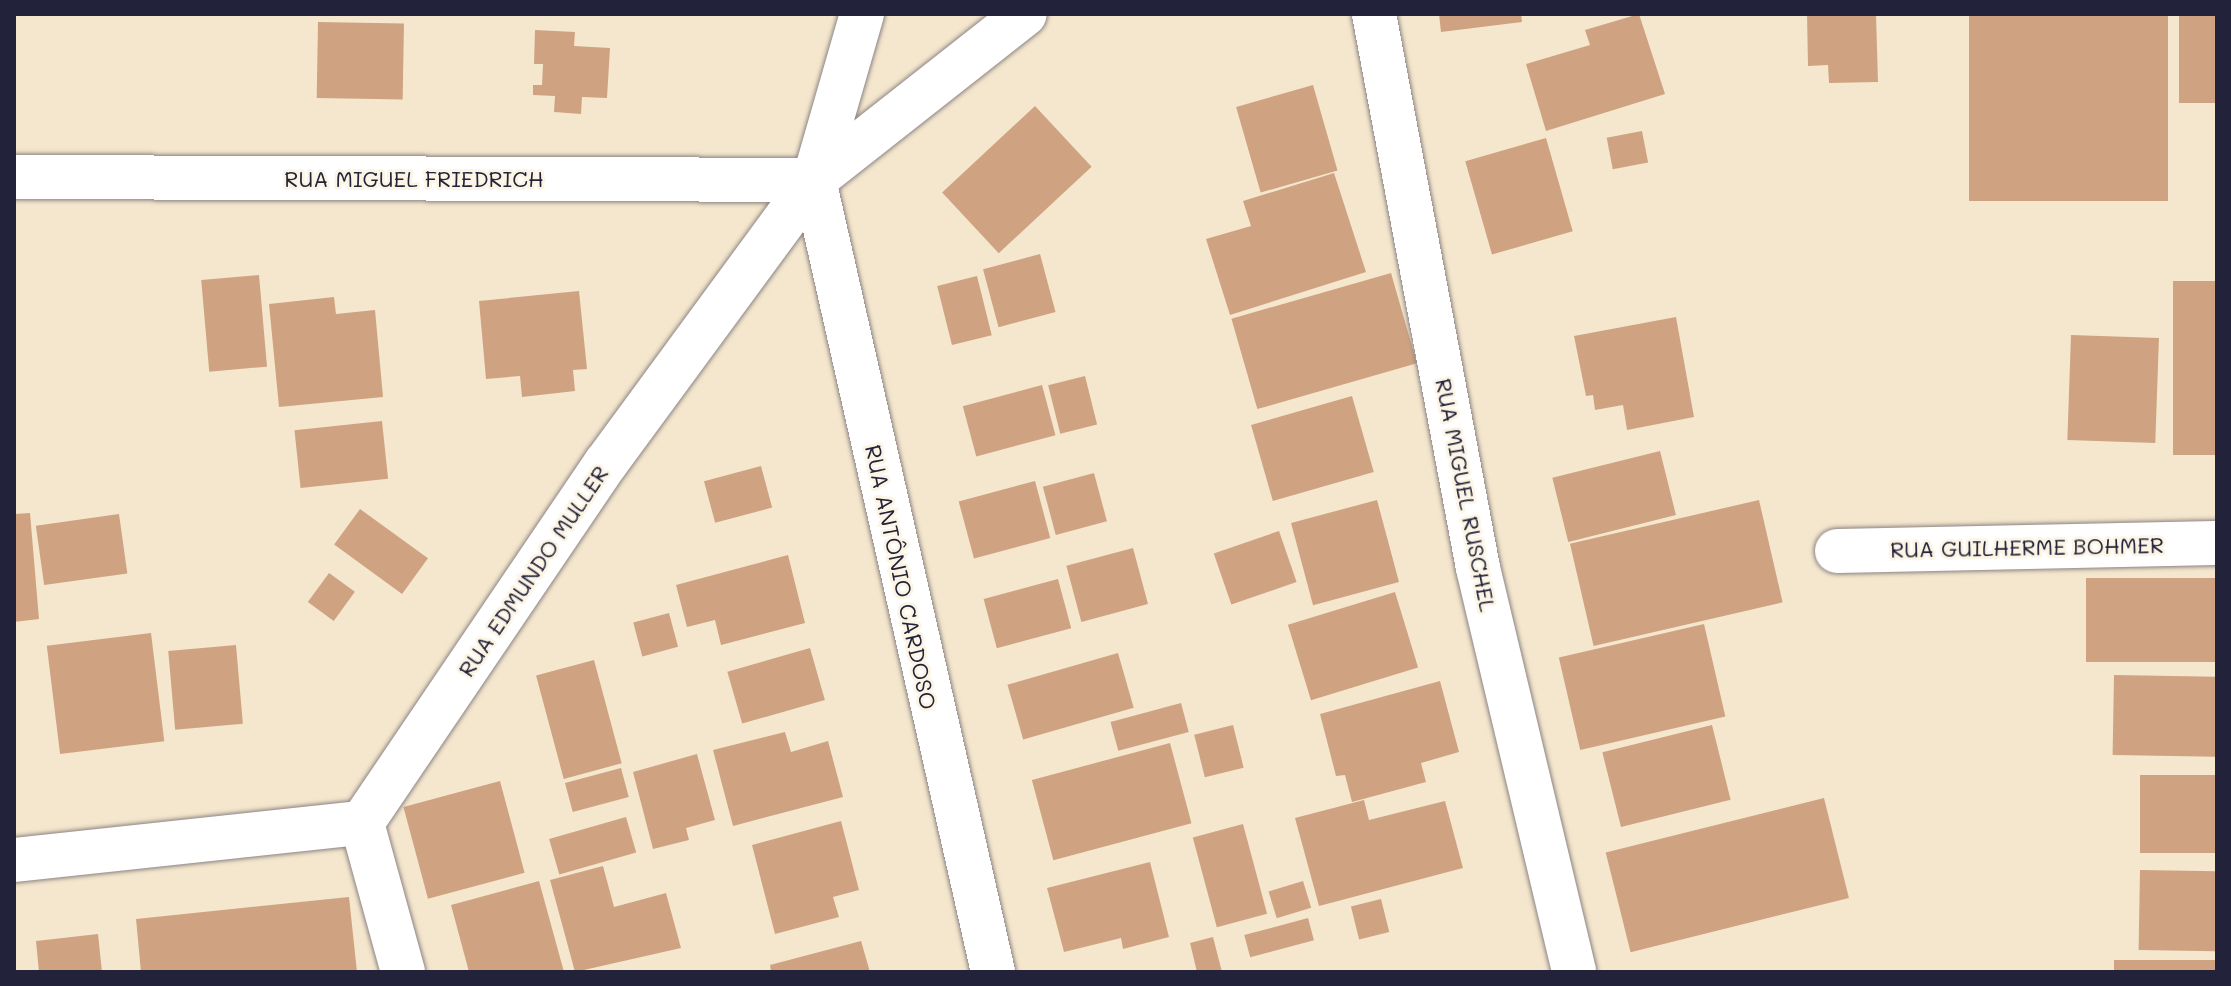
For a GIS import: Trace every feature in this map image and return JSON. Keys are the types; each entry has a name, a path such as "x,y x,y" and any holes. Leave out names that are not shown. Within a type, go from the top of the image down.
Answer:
{"street":[{"name":"RUA EDMUNDO MULLER","path":"362,823 606,463 814,180 862,14"},
{"path":"814,180 1025,14"},
{"name":"RUA MIGUEL RUSCHEL","path":"1374,14 1478,568 1574,972"},
{"name":"RUA MIGUEL FRIEDRICH","path":"14,177 814,180"},
{"name":"RUA ANTÔNIO CARDOSO","path":"814,180 937,742 993,972"},
{"name":"RUA GUILHERME BOHMER","path":"1837,551 2217,543"},
{"path":"14,860 362,823 403,972"}],"building":[{"path":"1439,14 1521,14 1522,22 1441,32"},
{"path":"1639,14 1665,94 1546,131 1526,64 1590,45 1585,30"},
{"path":"1807,14 1876,14 1878,82 1829,83 1828,65 1808,66"},
{"path":"1969,14 2168,14 2168,201 1969,201"},
{"path":"2179,14 2217,14 2217,103 2179,103"},
{"path":"318,22 404,24 403,99 317,98"},
{"path":"535,30 575,32 574,46 610,48 607,98 582,97 581,114 554,112 555,96 533,95 533,85 542,85 543,64 534,64"},
{"path":"1313,85 1338,171 1261,193 1236,107"},
{"path":"1035,106 1092,167 999,253 942,193"},
{"path":"1642,131 1648,162 1613,169 1607,138"},
{"path":"1546,138 1573,231 1492,254 1465,161"},
{"path":"1334,173 1366,272 1230,315 1206,239 1251,226 1243,201"},
{"path":"1040,254 1056,312 999,327 983,269"},
{"path":"1391,273 1417,363 1257,409 1231,319"},
{"path":"259,275 267,367 209,372 201,280"},
{"path":"977,276 992,335 952,345 937,286"},
{"path":"2173,281 2217,281 2217,455 2173,455"},
{"path":"579,291 587,369 573,370 575,391 522,397 520,376 486,379 479,301"},
{"path":"334,297 336,314 375,310 383,397 279,407 269,304"},
{"path":"1676,317 1694,417 1627,430 1623,405 1595,410 1593,395 1586,396 1574,336"},
{"path":"2071,335 2159,338 2155,443 2067,440"},
{"path":"1085,376 1097,425 1060,434 1048,385"},
{"path":"1042,385 1055,435 976,456 963,406"},
{"path":"1352,396 1374,472 1273,501 1251,425"},
{"path":"382,421 388,479 301,488 294,430"},
{"path":"1660,451 1676,515 1568,542 1552,478"},
{"path":"761,466 772,508 715,523 704,481"},
{"path":"1094,473 1107,521 1056,535 1043,487"},
{"path":"1035,481 1050,538 974,558 959,501"},
{"path":"1377,500 1399,582 1313,605 1291,523"},
{"path":"1759,500 1783,602 1594,646 1570,544"},
{"path":"360,509 428,558 402,594 334,545"},
{"path":"30,513 39,619 14,622 14,514"},
{"path":"119,514 127,573 44,585 36,526"},
{"path":"1279,531 1297,582 1231,605 1214,553"},
{"path":"1133,548 1148,604 1081,622 1066,566"},
{"path":"788,555 805,623 721,645 715,620 687,627 676,585"},
{"path":"329,573 355,592 334,621 308,602"},
{"path":"2086,578 2217,578 2217,662 2086,662"},
{"path":"1058,579 1071,628 997,648 984,599"},
{"path":"1395,592 1418,668 1311,700 1288,625"},
{"path":"669,613 678,647 642,656 633,623"},
{"path":"1704,624 1725,717 1580,750 1559,658"},
{"path":"151,633 164,741 60,754 47,646"},
{"path":"236,645 243,724 175,730 168,651"},
{"path":"810,648 825,700 742,724 727,672"},
{"path":"1118,653 1134,708 1023,739 1007,685"},
{"path":"594,660 622,763 564,779 536,676"},
{"path":"2114,675 2217,677 2216,757 2113,755"},
{"path":"1440,681 1459,752 1421,763 1426,782 1352,802 1345,775 1336,776 1320,714"},
{"path":"1181,703 1189,732 1118,751 1110,722"},
{"path":"1233,725 1244,768 1205,777 1194,735"},
{"path":"1712,725 1731,800 1621,827 1602,752"},
{"path":"785,732 791,752 828,741 843,797 733,826 713,750"},
{"path":"1170,743 1191,823 1053,860 1032,780"},
{"path":"697,754 715,820 686,828 689,840 653,849 633,772"},
{"path":"621,768 629,797 573,812 565,783"},
{"path":"2140,775 2217,775 2217,853 2140,853"},
{"path":"500,781 525,873 428,899 403,807"},
{"path":"1824,798 1849,898 1631,952 1606,852"},
{"path":"1364,800 1369,820 1445,801 1463,868 1319,906 1295,818"},
{"path":"626,817 636,853 559,875 549,839"},
{"path":"841,821 859,890 833,897 839,917 775,934 752,845"},
{"path":"1243,824 1267,914 1217,927 1193,837"},
{"path":"1150,862 1169,937 1123,949 1121,938 1064,952 1047,888"},
{"path":"603,866 614,907 666,893 681,948 575,972 550,880"},
{"path":"2140,870 2217,871 2216,951 2139,950"},
{"path":"539,881 564,972 469,972 451,905"},
{"path":"1303,881 1311,908 1277,918 1269,892"},
{"path":"349,897 357,972 141,972 136,919"},
{"path":"1381,899 1389,932 1359,939 1351,906"},
{"path":"1308,918 1314,940 1250,957 1244,935"},
{"path":"98,934 102,972 39,972 36,941"},
{"path":"1213,937 1222,972 1197,972 1190,943"},
{"path":"861,941 870,972 771,972 770,965"},
{"path":"2114,960 2217,960 2217,972 2114,972"}]}
